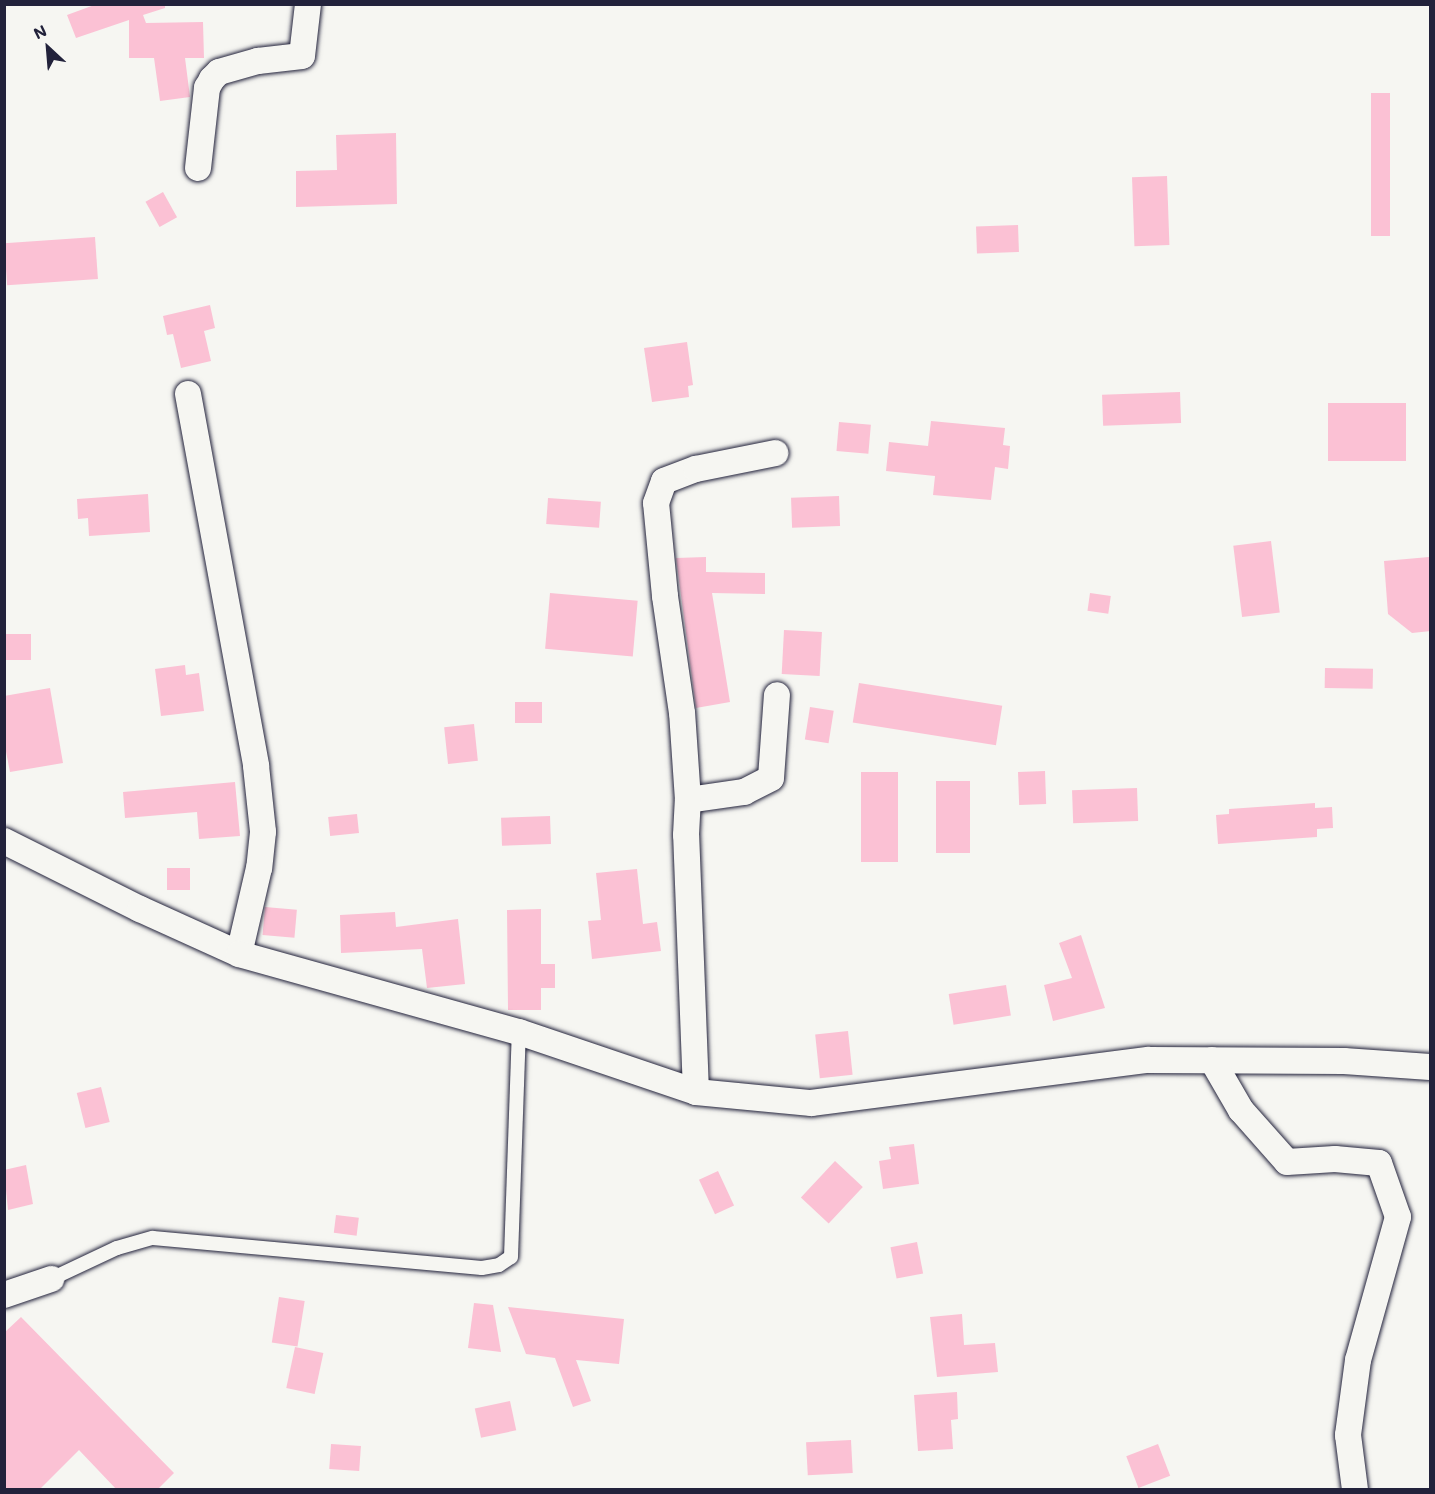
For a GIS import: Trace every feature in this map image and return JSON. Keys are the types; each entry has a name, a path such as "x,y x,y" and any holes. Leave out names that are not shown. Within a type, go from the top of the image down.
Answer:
{"street":[{"path":"198,168 207,88 212,80 219,72 258,61 302,56 308,4"},
{"path":"188,394 256,766 263,832 259,867 239,954"},
{"path":"696,1092 686,835 688,800 682,713 664,596 656,503 664,481 696,469 775,453"},
{"path":"688,800 744,792 771,778 777,695"},
{"path":"4,841 140,909 239,954 519,1032 696,1092 811,1103 1149,1060 1344,1061 1431,1067"},
{"path":"1212,1060 1241,1110 1287,1162 1335,1159 1379,1164 1398,1217 1358,1360 1348,1435 1355,1490"},
{"path":"4,1295 51,1279"}],"lane":[{"path":"51,1279 117,1248 153,1238 482,1268 500,1264 511,1257 519,1032"}],"building":[{"path":"97,4 165,4 165,8 143,15 146,23 203,22 204,58 185,58 190,97 160,101 154,58 129,58 129,20 76,38 67,15"},
{"path":"1371,93 1390,93 1390,236 1371,236"},
{"path":"396,133 397,204 296,207 296,171 337,170 336,135"},
{"path":"1167,176 1169,245 1134,246 1132,177"},
{"path":"163,192 177,217 160,227 146,202"},
{"path":"1018,225 1019,252 977,253 976,226"},
{"path":"95,237 98,279 7,285 4,243"},
{"path":"210,305 215,328 204,331 211,361 181,368 173,334 167,335 163,316"},
{"path":"687,342 693,385 688,386 689,397 652,402 644,348"},
{"path":"1180,392 1181,423 1103,426 1102,395"},
{"path":"1328,403 1406,403 1406,461 1328,461"},
{"path":"931,421 1005,428 1003,445 1010,446 1008,469 995,467 991,500 933,495 935,476 886,471 889,442 928,446"},
{"path":"839,422 871,425 868,454 836,451"},
{"path":"148,494 150,532 89,536 88,518 78,519 77,499"},
{"path":"839,496 840,526 792,528 791,498"},
{"path":"548,498 601,502 599,528 546,524"},
{"path":"1271,541 1280,612 1242,617 1233,546"},
{"path":"706,557 706,572 765,573 765,594 712,593 730,702 696,708 676,558"},
{"path":"1429,557 1431,631 1412,633 1388,614 1384,561"},
{"path":"550,593 638,601 633,656 545,649"},
{"path":"1090,593 1111,596 1108,614 1087,611"},
{"path":"784,630 822,632 820,676 782,674"},
{"path":"4,634 31,634 31,660 4,660"},
{"path":"185,665 186,675 199,673 204,711 161,716 155,669"},
{"path":"1325,668 1373,669 1373,689 1325,688"},
{"path":"859,683 1002,706 996,745 853,723"},
{"path":"50,688 63,763 10,772 4,741 4,696"},
{"path":"515,702 542,702 542,723 515,723"},
{"path":"810,707 834,711 829,743 805,740"},
{"path":"474,724 478,761 448,764 444,727"},
{"path":"1045,771 1046,804 1019,805 1018,772"},
{"path":"861,772 898,772 898,862 861,862"},
{"path":"936,781 970,781 970,853 936,853"},
{"path":"235,782 240,836 199,839 197,812 125,818 123,792"},
{"path":"1137,788 1138,821 1073,823 1072,790"},
{"path":"1315,803 1315,808 1332,807 1333,828 1317,829 1317,837 1218,844 1216,815 1229,814 1229,809"},
{"path":"357,814 359,833 330,836 328,817"},
{"path":"550,816 551,844 502,846 501,818"},
{"path":"167,868 190,868 190,890 167,890"},
{"path":"637,869 643,924 657,922 661,951 592,959 588,921 601,920 596,873"},
{"path":"265,907 297,910 294,938 263,935"},
{"path":"541,909 541,964 555,964 555,988 541,988 541,1010 508,1010 507,910"},
{"path":"395,912 396,927 458,919 465,984 427,988 422,949 341,953 340,915"},
{"path":"1081,935 1105,1008 1053,1021 1044,985 1072,978 1059,943"},
{"path":"1006,985 1011,1016 954,1025 949,994"},
{"path":"848,1031 853,1075 820,1078 815,1034"},
{"path":"101,1087 110,1122 85,1128 77,1093"},
{"path":"914,1144 919,1184 883,1189 879,1161 891,1159 889,1147"},
{"path":"835,1161 863,1187 829,1223 801,1198"},
{"path":"26,1165 33,1204 8,1210 4,1170"},
{"path":"718,1171 734,1205 715,1214 699,1180"},
{"path":"336,1215 359,1218 357,1236 334,1233"},
{"path":"917,1242 923,1273 897,1279 890,1247"},
{"path":"279,1297 305,1301 297,1347 272,1342"},
{"path":"474,1303 493,1305 501,1352 468,1348"},
{"path":"508,1307 624,1319 619,1364 576,1360 591,1401 573,1407 555,1358 526,1354"},
{"path":"962,1314 964,1345 995,1343 998,1372 937,1377 930,1317"},
{"path":"21,1317 174,1473 157,1490 117,1490 79,1450 39,1490 4,1490 4,1333"},
{"path":"295,1347 323,1353 315,1394 286,1388"},
{"path":"957,1392 958,1419 951,1420 953,1449 918,1451 914,1395"},
{"path":"510,1401 516,1430 481,1438 475,1408"},
{"path":"851,1440 853,1473 808,1475 806,1442"},
{"path":"331,1444 361,1446 359,1471 329,1469"},
{"path":"1158,1444 1170,1476 1138,1488 1126,1456"}]}
